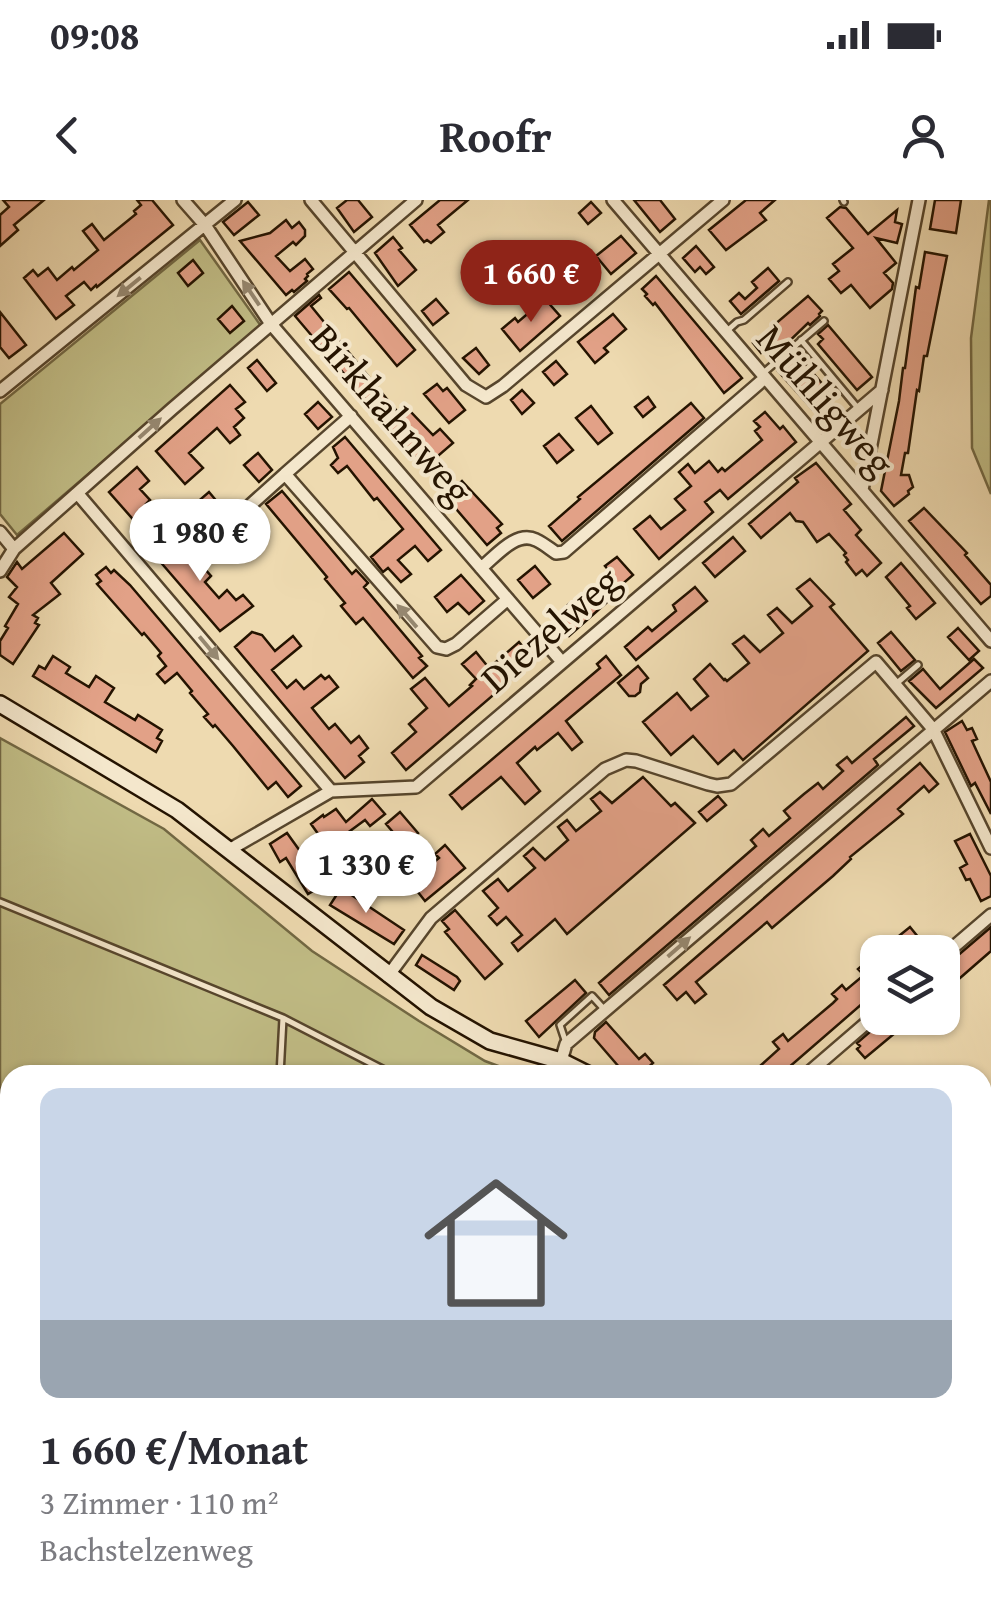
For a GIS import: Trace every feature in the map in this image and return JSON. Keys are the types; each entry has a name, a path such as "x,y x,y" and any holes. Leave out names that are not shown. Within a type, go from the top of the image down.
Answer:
{"street":[{"name":"Birkhahnweg","path":"184,200 272,324 562,662"},
{"path":"0,390 235,200"},
{"path":"311,200 466,385 486,397 724,200"},
{"path":"0,571 14,549 416,200"},
{"name":"Mühligweg","path":"613,200 991,641"},
{"path":"862,490 920,200"},
{"path":"482,568 517,538 536,539 556,553 564,552 763,376"},
{"name":"Diezelweg","path":"230,850 331,791 416,786 882,390"},
{"path":"234,518 351,416"},
{"path":"285,474 436,648 456,644 508,599"},
{"path":"78,494 331,791"},
{"path":"0,532 14,549"},
{"path":"388,976 431,918 604,769 636,760 717,786 731,784 876,662 933,730 991,848"},
{"path":"562,1062 566,1044 991,681"},
{"path":"0,704 178,810 430,1008 490,1041 568,1065"},
{"path":"960,942 991,915"},
{"path":"818,1065 860,1028"}],"lane":[{"path":"726,332 788,282"},
{"path":"763,376 824,321"},
{"path":"801,340 859,410"},
{"path":"895,685 918,664"},
{"path":"0,902 283,1018 375,1065"},
{"path":"566,1044 560,1025 592,996 605,1010"},
{"path":"281,1065 283,1018"}],"shaded area":[{"path":"989,200 991,494 972,448 971,338"},
{"path":"200,240 261,326 17,535 0,514 0,404"},
{"path":"0,738 164,829 312,951 419,1021 496,1065 0,1065"}],"building":[{"path":"3,200 44,200 14,225 18,230 0,246 0,215 9,207"},
{"path":"137,200 152,200 173,225 97,287 91,290 84,282 66,296 74,305 56,319 24,278 33,270 38,276 48,268 57,280 72,267 74,270 98,250 83,231 92,224 104,240 136,214 134,211 141,205"},
{"path":"347,200 358,200 372,217 354,232 337,208"},
{"path":"440,200 468,200 438,225 444,232 431,243 424,242 410,225"},
{"path":"634,200 660,200 675,219 660,232"},
{"path":"746,200 775,200 760,213 766,220 726,250 709,230"},
{"path":"935,200 961,200 956,233 930,229"},
{"path":"248,202 259,215 234,235 223,222"},
{"path":"591,202 601,213 588,224 579,213"},
{"path":"840,207 846,208 868,234 897,210 895,222 902,224 897,243 876,238 896,263 884,273 893,283 892,289 870,308 851,285 841,293 829,279 839,271 833,264 853,248 827,218"},
{"path":"286,220 292,228 299,222 305,236 276,256 290,271 305,259 313,269 307,274 307,281 286,295 240,241 270,233"},
{"path":"621,236 636,253 611,274 596,256"},
{"path":"393,237 416,270 398,286 375,253"},
{"path":"696,246 714,267 706,274 700,267 695,272 683,258"},
{"path":"925,252 947,256 901,475 909,475 913,487 894,506 881,491"},
{"path":"193,260 203,273 188,286 178,273"},
{"path":"768,268 779,281 741,314 730,301 739,293 745,299 757,288 752,282"},
{"path":"349,272 415,350 397,366 329,289"},
{"path":"656,276 742,378 724,393 655,303 645,296 642,289"},
{"path":"579,278 589,291 576,302 565,290"},
{"path":"319,295 321,298 311,306 395,409 400,414 407,408 433,435 440,429 453,443 424,468 295,316"},
{"path":"808,296 822,311 820,316 776,354 768,346 761,353 753,343"},
{"path":"436,299 448,313 433,325 422,311"},
{"path":"545,299 560,316 520,351 502,329 515,318 518,322"},
{"path":"232,306 244,321 230,333 218,319"},
{"path":"0,312 26,345 9,358 0,347"},
{"path":"613,314 626,329 604,348 608,352 595,363 578,342"},
{"path":"828,325 872,377 857,390 818,344 823,339 818,334"},
{"path":"476,348 489,365 479,374 463,358"},
{"path":"796,353 830,393 812,409 778,371"},
{"path":"257,360 276,383 267,391 248,368"},
{"path":"556,361 567,374 554,385 543,372"},
{"path":"437,384 443,391 447,388 465,410 449,423 424,394"},
{"path":"230,385 245,402 236,409 244,418 234,427 240,435 230,443 217,428 189,453 203,468 185,484 156,451"},
{"path":"522,390 534,403 522,414 511,400"},
{"path":"648,397 655,407 643,417 635,407"},
{"path":"318,402 332,417 318,429 305,414"},
{"path":"691,403 704,418 562,541 549,526"},
{"path":"591,406 612,433 598,444 576,418"},
{"path":"765,412 796,442 728,499 720,490 705,502 713,512 659,559 634,529 650,516 661,529 685,510 675,499 691,486 679,472 688,464 695,473 709,461 718,472 722,468 725,471 762,440 755,431 760,427 754,421"},
{"path":"559,434 573,450 557,463 544,446"},
{"path":"345,437 441,550 428,561 415,546 398,560 411,574 401,582 388,568 383,572 371,557 403,529 347,466 338,473 331,465 338,458 333,447"},
{"path":"258,453 272,470 259,482 244,465"},
{"path":"816,463 851,504 844,510 861,530 856,535 881,563 867,576 862,570 856,575 846,562 846,553 829,534 817,542 803,522 796,521 790,513 761,538 749,524 798,482 795,478"},
{"path":"137,467 149,481 140,489 150,500 146,504 153,511 147,516 155,525 145,533 109,492"},
{"path":"462,481 502,524 497,528 501,533 487,545 445,496"},
{"path":"282,491 352,574 356,570 368,583 364,587 422,656 419,658 427,666 413,678 363,618 356,624 341,606 345,603 327,577 266,504"},
{"path":"209,492 224,510 211,522 195,504"},
{"path":"924,508 991,585 991,596 981,604 909,521"},
{"path":"64,533 83,554 51,583 60,594 33,615 39,625 13,664 0,655 0,641 8,628 5,626 18,604 9,597 17,587 7,577 17,562 22,569"},
{"path":"176,536 211,576 205,582 219,598 227,590 236,600 243,595 253,606 220,631 151,551"},
{"path":"733,537 745,551 715,577 703,563"},
{"path":"617,557 633,575 569,636 553,618 611,573 605,566"},
{"path":"901,563 935,603 916,619 886,577"},
{"path":"535,566 550,584 533,598 518,580"},
{"path":"106,567 130,585 301,786 288,797 276,782 268,789 204,717 208,714 177,673 165,683 157,674 166,666 158,656 161,653 97,584 101,581 96,575"},
{"path":"461,575 484,601 469,614 458,603 447,612 435,597"},
{"path":"810,579 834,604 830,607 868,651 743,760 734,750 718,764 693,736 671,755 643,722 677,693 691,710 708,696 694,679 710,664 727,681 749,663 733,644 744,636 760,652 783,633 768,615 777,608 792,623 812,606 797,589"},
{"path":"695,587 707,601 636,660 625,647 648,627 652,631 676,611 673,605"},
{"path":"958,628 979,651 969,660 948,637"},
{"path":"252,632 262,635 275,651 293,636 301,646 272,670 287,688 296,680 304,689 321,675 325,679 329,676 338,687 312,708 329,729 335,724 351,743 359,736 368,748 359,756 364,762 345,778 235,647"},
{"path":"891,632 915,660 901,671 878,643"},
{"path":"519,642 534,660 406,770 392,753 416,732 409,724 427,708 411,689 425,678 449,706 476,679 462,664 476,652 489,668"},
{"path":"53,656 70,667 66,673 89,687 96,676 114,688 105,702 162,730 156,752 33,676 39,666 45,669"},
{"path":"606,656 621,675 566,721 582,742 572,750 558,733 517,763 540,791 525,804 501,777 462,809 450,795 600,668 597,664"},
{"path":"974,659 983,668 936,708 909,681 923,669 940,689"},
{"path":"638,666 648,678 641,684 640,692 629,696 618,683"},
{"path":"906,717 914,726 874,759 878,765 609,995 599,983 756,846 751,840 763,829 769,836 790,818 784,811 818,783 823,789 843,771 837,765 847,757 852,763"},
{"path":"962,721 967,730 972,728 977,739 972,741 991,782 991,814 975,783 971,786 945,732"},
{"path":"920,763 938,784 929,792 924,786 898,809 903,814 833,876 772,928 767,922 696,982 706,994 695,1003 686,992 677,1000 664,985"},
{"path":"643,777 671,806 675,803 695,823 567,934 555,919 518,951 512,943 522,935 506,917 497,925 489,916 498,908 483,891 498,879 508,891 535,868 524,856 533,848 545,860 568,840 558,827 567,820 576,831 601,811 591,799 600,792 612,803"},
{"path":"718,796 726,805 707,821 699,812"},
{"path":"372,799 385,814 370,826 365,820 316,856 330,881 308,894 286,858 280,862 270,844 287,833 300,851 321,838 311,824 323,815 336,809 346,822"},
{"path":"400,812 418,833 404,845 386,824"},
{"path":"970,834 991,876 991,896 981,901 960,868 967,864 955,841"},
{"path":"445,845 465,868 425,901 410,882 439,858 435,854"},
{"path":"341,888 404,930 394,944 330,905"},
{"path":"455,910 502,964 485,979 445,932 449,929 442,921"},
{"path":"910,927 916,935 900,935"},
{"path":"991,927 991,951 960,978 960,954"},
{"path":"422,955 457,977 460,981 454,990 416,965"},
{"path":"860,978 860,1006 792,1065 761,1065 779,1049 773,1042 783,1034 788,1041 837,999 832,994 842,985 846,990"},
{"path":"575,980 586,993 539,1037 526,1021"},
{"path":"606,1022 639,1059 645,1054 653,1063 617,1065 594,1038"},
{"path":"866,1035 893,1035 865,1058 857,1043"}]}
